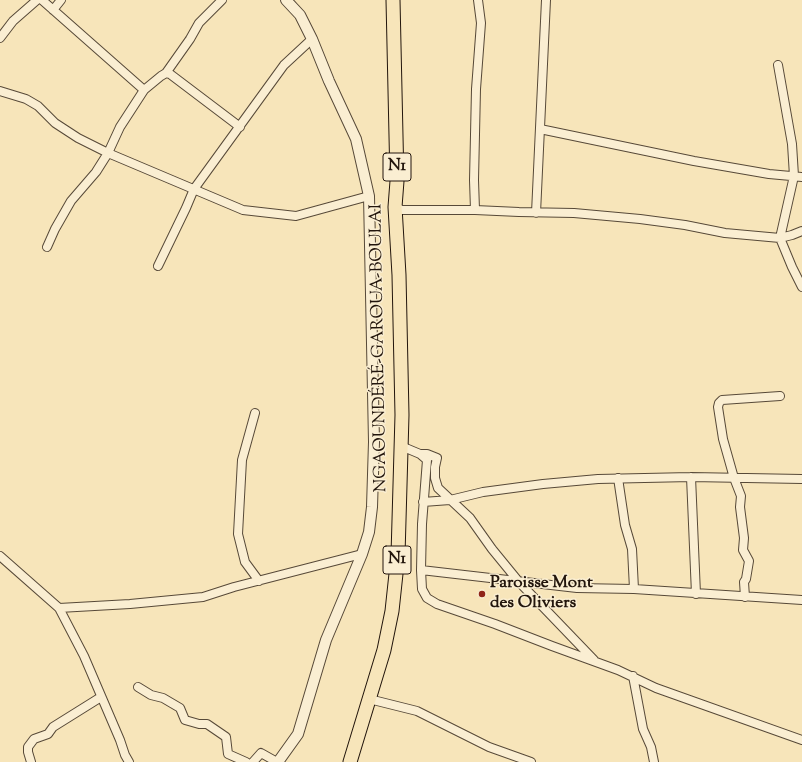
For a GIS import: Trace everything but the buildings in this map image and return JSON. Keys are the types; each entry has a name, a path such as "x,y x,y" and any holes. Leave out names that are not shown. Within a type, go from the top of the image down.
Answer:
{"highway":[{"name":"NGAOUNDÉRÉ-GAROUA-BOULAI","path":"350,762 384,650 392,611 398,555 402,415 399,275 394,207 397,181 393,0"}],"street":[{"path":"0,38 13,21 37,0"},
{"path":"42,0 144,90"},
{"path":"54,10 61,0"},
{"path":"47,247 55,229 71,201 96,172 108,153 120,127 144,90 166,73 190,40 199,23 222,0"},
{"path":"253,762 261,753 278,762 298,734 326,640 362,554 371,520 374,442 369,196 356,139 300,15 286,0"},
{"path":"475,210 474,180 476,89 481,23 478,0"},
{"path":"536,213 546,0"},
{"path":"158,266 194,189 284,65 312,39"},
{"path":"778,65 798,176 780,238 802,287"},
{"path":"166,73 177,78 240,127"},
{"path":"0,90 26,99 38,106 60,127 108,153 243,210 296,216 369,196"},
{"path":"540,129 694,162 769,174 798,176"},
{"path":"394,207 402,210 475,210 574,213 640,219 685,225 725,233 780,238 792,235 802,230"},
{"path":"745,597 744,582 746,579 749,561 743,550 744,538 740,507 741,496 734,478 723,439 718,407 722,400 780,396"},
{"path":"255,413 242,460 238,534 245,562 259,581"},
{"path":"401,446 420,454 427,460 422,524 421,570 422,589 427,598 437,604 595,661 633,676 662,690 802,740"},
{"path":"420,454 427,454 437,458 435,478 438,488 470,518 518,582 595,661"},
{"path":"691,477 696,594"},
{"path":"424,502 450,500 483,492 543,484 598,479 691,477 802,479"},
{"path":"618,478 625,525 632,549 634,589"},
{"path":"59,608 130,604 195,598 362,554"},
{"path":"0,556 59,608 84,656 129,762"},
{"path":"421,570 577,588 634,589 802,600"},
{"path":"633,676 643,730 651,747 654,762"},
{"path":"138,687 163,698 180,708 185,720 199,724 207,724 226,737 228,754 246,762"},
{"path":"31,762 28,747 34,739 48,734 53,727 101,697"},
{"path":"369,699 417,710 489,747 531,762"}],"place":[{"name":"Paroisse Mont des Oliviers","path":"482,594"}]}
